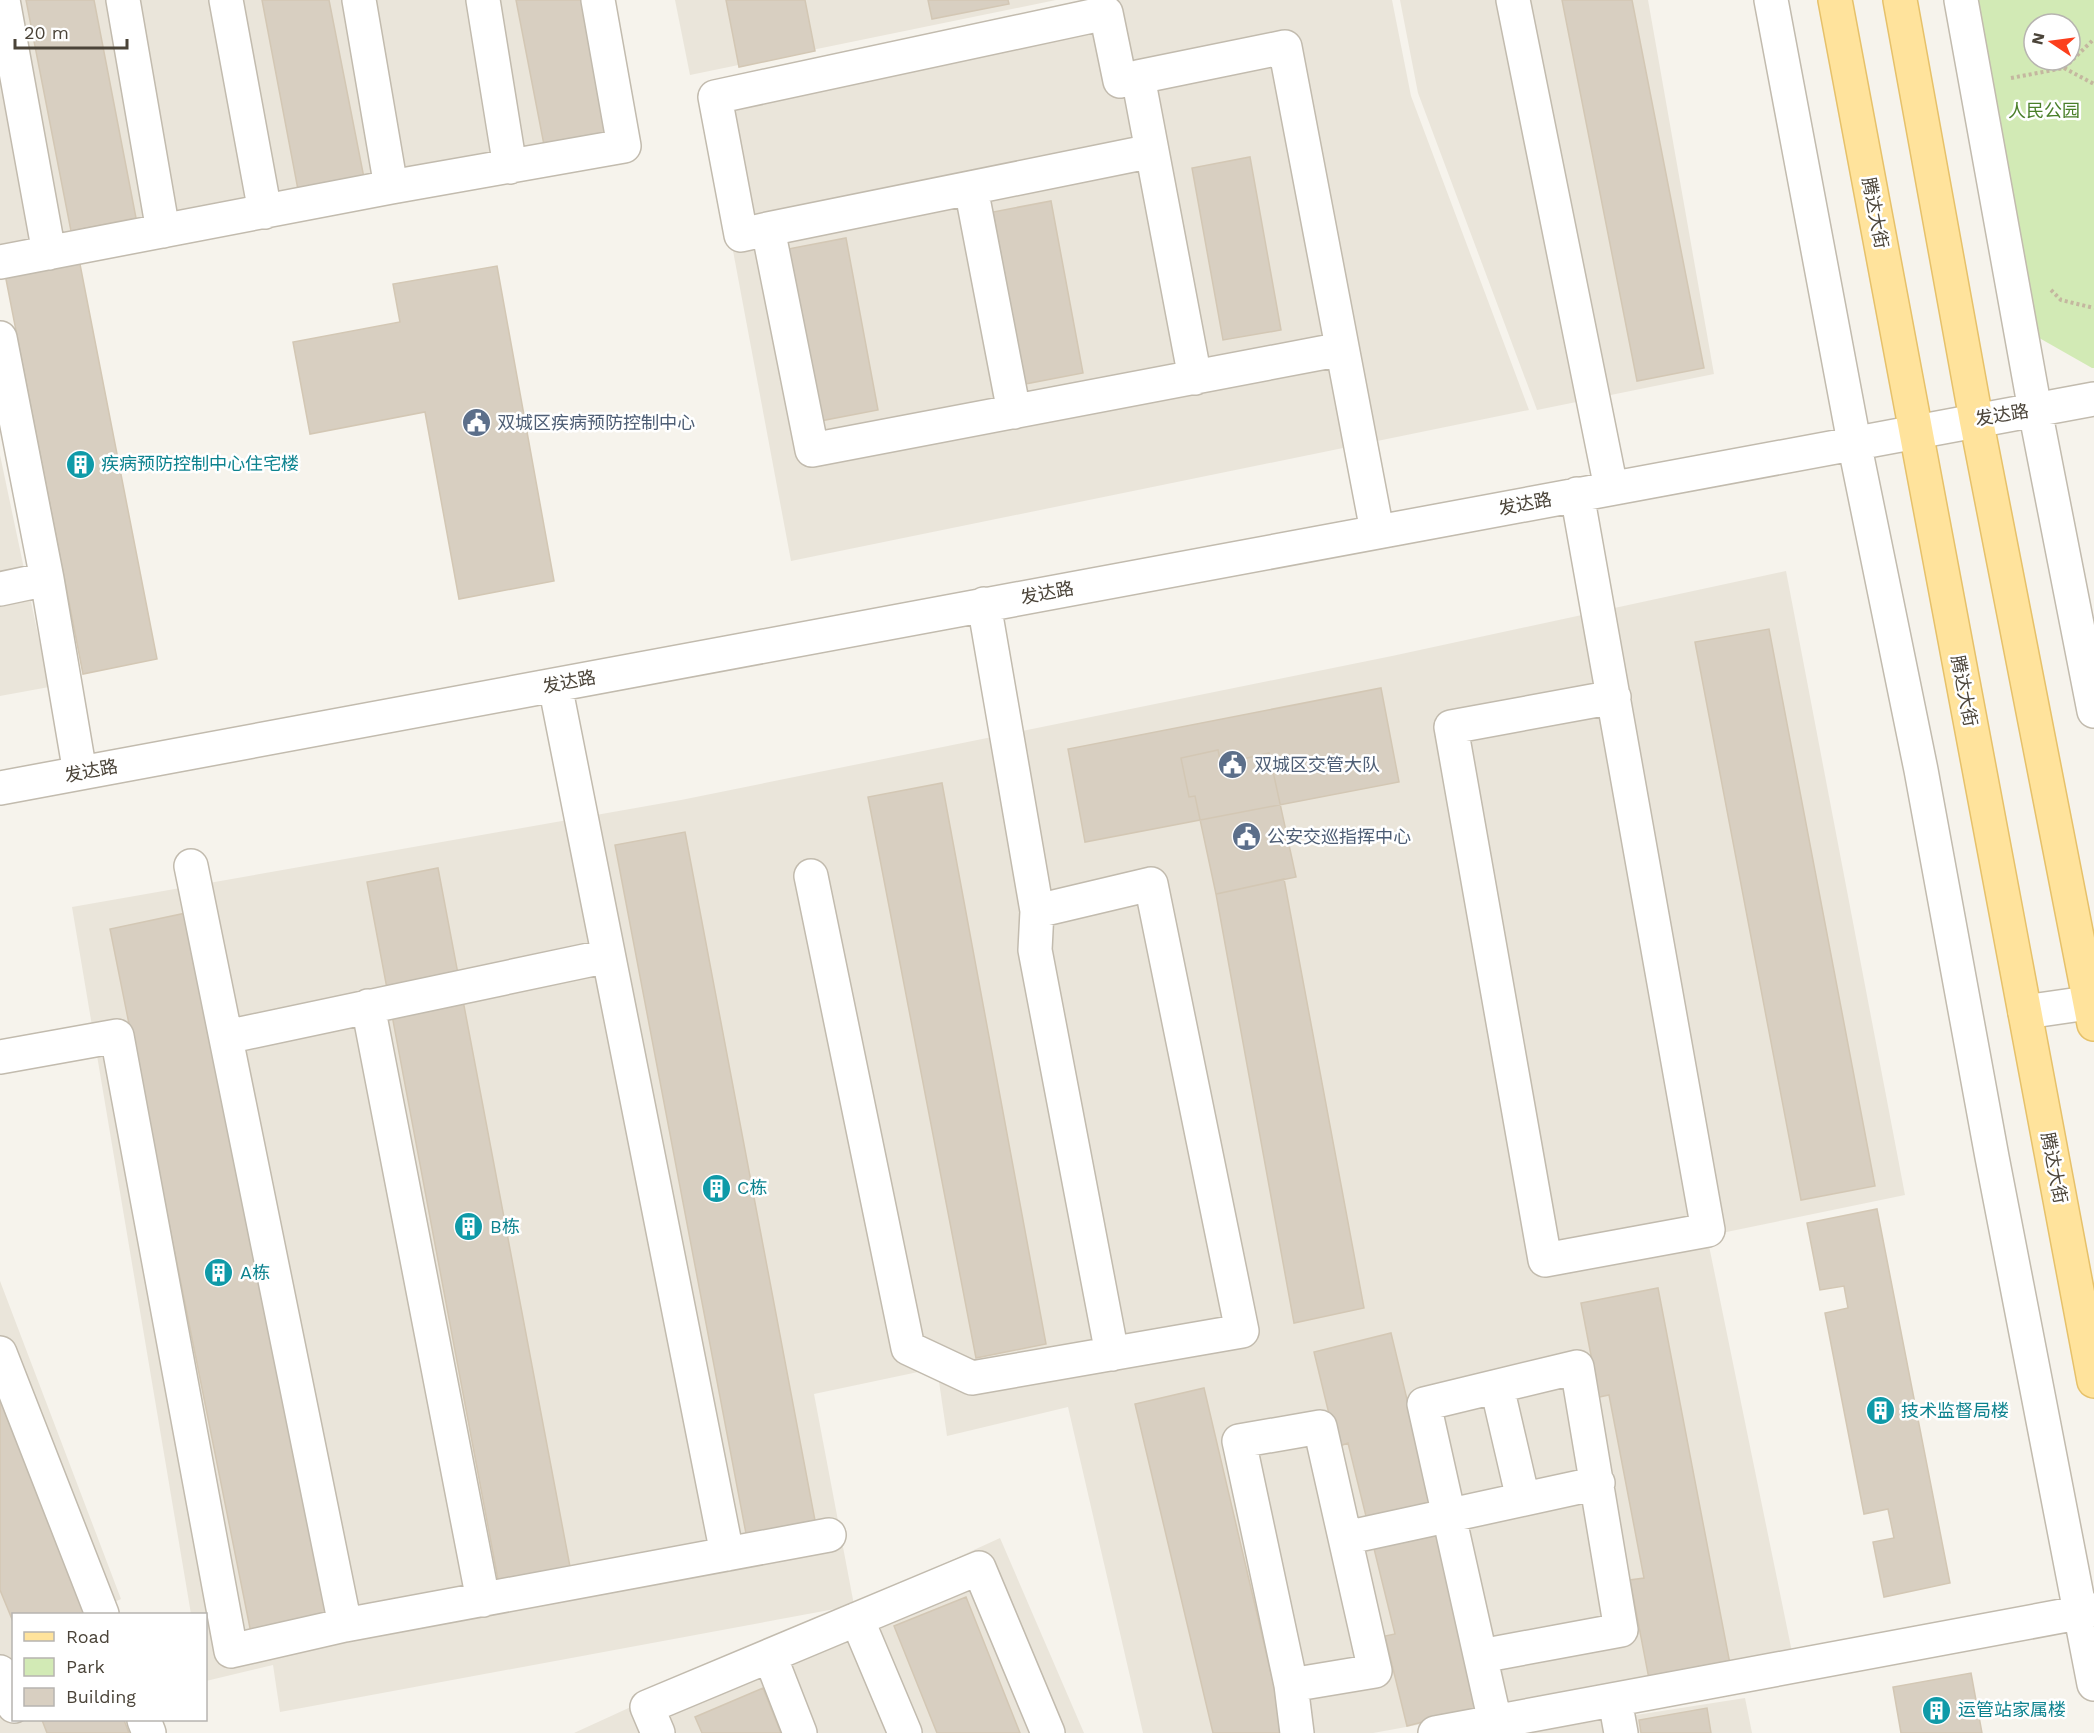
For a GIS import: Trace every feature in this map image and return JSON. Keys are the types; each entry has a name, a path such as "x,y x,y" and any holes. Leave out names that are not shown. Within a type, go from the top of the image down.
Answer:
{"main road":[{"name":"腾达大街","path":"1835,0 2094,1381"},
{"path":"1900,0 1976,420 2093,1009"}],"street":[{"path":"3,0 49,253"},
{"path":"123,0 163,231"},
{"path":"226,0 265,212"},
{"path":"359,0 391,187"},
{"path":"483,0 510,167"},
{"path":"0,262 391,187 624,146 598,0"},
{"path":"1513,0 1611,488"},
{"path":"1771,0 1854,442 1921,770 1990,1146 2087,1611 2094,1684"},
{"path":"1961,0 2035,410 2094,711"},
{"path":"1152,151 741,235 715,97 1106,13 1120,81 1285,47 1377,531"},
{"path":"1138,77 1195,378"},
{"path":"970,188 1014,412"},
{"path":"768,229 812,450 1342,349"},
{"path":"0,338 11,444 47,579 80,773"},
{"name":"发达路","path":"0,788 2094,399"},
{"path":"1577,494 1614,697 1708,1230 1545,1260 1451,727 1614,697"},
{"path":"0,589 47,579"},
{"path":"984,604 1037,911 1035,951 1112,1354"},
{"path":"555,684 727,1554"},
{"path":"191,866 345,1625"},
{"path":"811,876 908,1348 972,1378 1242,1332 1151,884 1037,911"},
{"path":"226,1037 608,956"},
{"path":"368,1006 483,1600"},
{"path":"2025,1012 2093,1009"},
{"path":"0,1057 117,1036 231,1651 345,1625 829,1535"},
{"path":"0,1353 102,1613"},
{"path":"1481,1656 1621,1630 1577,1368 1424,1404 1449,1515 1481,1656 1496,1722"},
{"path":"1497,1387 1523,1499"},
{"path":"1291,1685 1375,1671 1320,1427 1239,1442 1291,1685 1297,1733"},
{"path":"1345,1538 1598,1483"},
{"path":"658,1733 647,1707 980,1568 1048,1733"},
{"path":"1436,1733 2087,1611"},
{"path":"857,1619 905,1733"},
{"path":"770,1656 800,1733"},
{"path":"0,1672 12,1701"},
{"path":"1615,1700 1621,1733"}],"path":[{"path":"2082,51 2094,39"},
{"path":"2009,78 2042,72"},
{"path":"2072,72 2094,84"}],"shaded area":[{"path":"0,0 581,0 606,154 0,269"},
{"path":"675,0 1056,0 690,75"},
{"path":"1101,0 1392,0 1411,96 1529,410 791,561 702,85"},
{"path":"1400,0 1648,0 1714,374 1537,410 1418,93"},
{"path":"0,455 49,687 0,696"},
{"path":"1786,571 1905,1195 1707,1236 1793,1657 1373,1733 1143,1733 1068,1407 947,1436 937,1368 814,1394 854,1605 1000,1538 1084,1733 574,1733 851,1606 280,1712 273,1665 207,1681 207,1613 191,1613 72,907 681,800 1392,656"},
{"path":"0,1281 121,1599 110,1604 113,1613 12,1613 12,1721 150,1721 155,1733 0,1733"},
{"path":"1745,1698 1752,1733 1521,1733"}],"green space":[{"name":"人民公园","path":"1975,0 2094,0 2094,368 2034,335"}],"building":[{"path":"26,0 94,0 136,218 71,231"},
{"path":"262,0 329,0 365,183 299,195"},
{"path":"516,0 584,0 610,137 545,150"},
{"path":"726,0 805,0 815,51 739,67"},
{"path":"928,0 1008,0 1009,4 932,19"},
{"path":"1562,0 1632,0 1704,368 1637,381"},
{"path":"1250,157 1281,330 1223,340 1192,168"},
{"path":"1051,201 1083,373 1025,384 993,212"},
{"path":"846,238 878,410 820,421 788,249"},
{"name":"疾病预防控制中心住宅楼","path":"78,254 157,659 83,674 4,269"},
{"name":"双城区疾病预防控制中心","path":"497,266 554,581 459,599 425,412 310,434 293,342 400,322 393,284"},
{"path":"1769,629 1875,1186 1801,1200 1695,642"},
{"name":"双城区交管大队","path":"1381,688 1399,782 1085,842 1068,749"},
{"name":"公安交巡指挥中心","path":"1218,750 1221,764 1269,753 1296,877 1216,894 1195,796 1189,797 1181,758"},
{"path":"942,783 1046,1344 976,1358 868,797"},
{"name":"C栋","path":"685,832 817,1531 748,1544 615,845"},
{"name":"B栋","path":"438,868 571,1572 499,1585 367,882"},
{"path":"1284,879 1364,1308 1294,1323 1216,894"},
{"name":"A栋","path":"186,913 328,1617 251,1633 110,929"},
{"name":"技术监督局楼","path":"1877,1209 1950,1583 1884,1597 1873,1542 1894,1538 1888,1509 1864,1514 1825,1313 1848,1308 1844,1286 1820,1290 1807,1223"},
{"path":"1658,1288 1730,1664 1649,1679 1630,1580 1644,1578 1609,1395 1599,1397 1581,1303"},
{"path":"1391,1333 1481,1707 1407,1726 1385,1636 1395,1634 1348,1443 1337,1447 1314,1352"},
{"path":"1204,1388 1285,1733 1213,1733 1135,1404"},
{"path":"0,1394 86,1612 12,1613 12,1619 0,1590"},
{"path":"966,1597 1020,1733 937,1733 894,1626"},
{"name":"运管站家属楼","path":"1971,1673 1982,1733 1901,1733 1893,1687"},
{"path":"763,1688 781,1733 702,1733 695,1717"},
{"path":"1707,1708 1711,1733 1641,1733 1639,1720"},
{"path":"42,1721 124,1721 129,1733 47,1733"}],"place":[{"name":"双城区疾病预防控制中心","path":"476,423"},
{"name":"疾病预防控制中心住宅楼","path":"80,464"},
{"name":"双城区交管大队","path":"1233,765"},
{"name":"公安交巡指挥中心","path":"1246,837"},
{"name":"C栋","path":"716,1188"},
{"name":"B栋","path":"469,1227"},
{"name":"A栋","path":"219,1273"},
{"name":"技术监督局楼","path":"1880,1411"},
{"name":"运管站家属楼","path":"1937,1710"}]}
